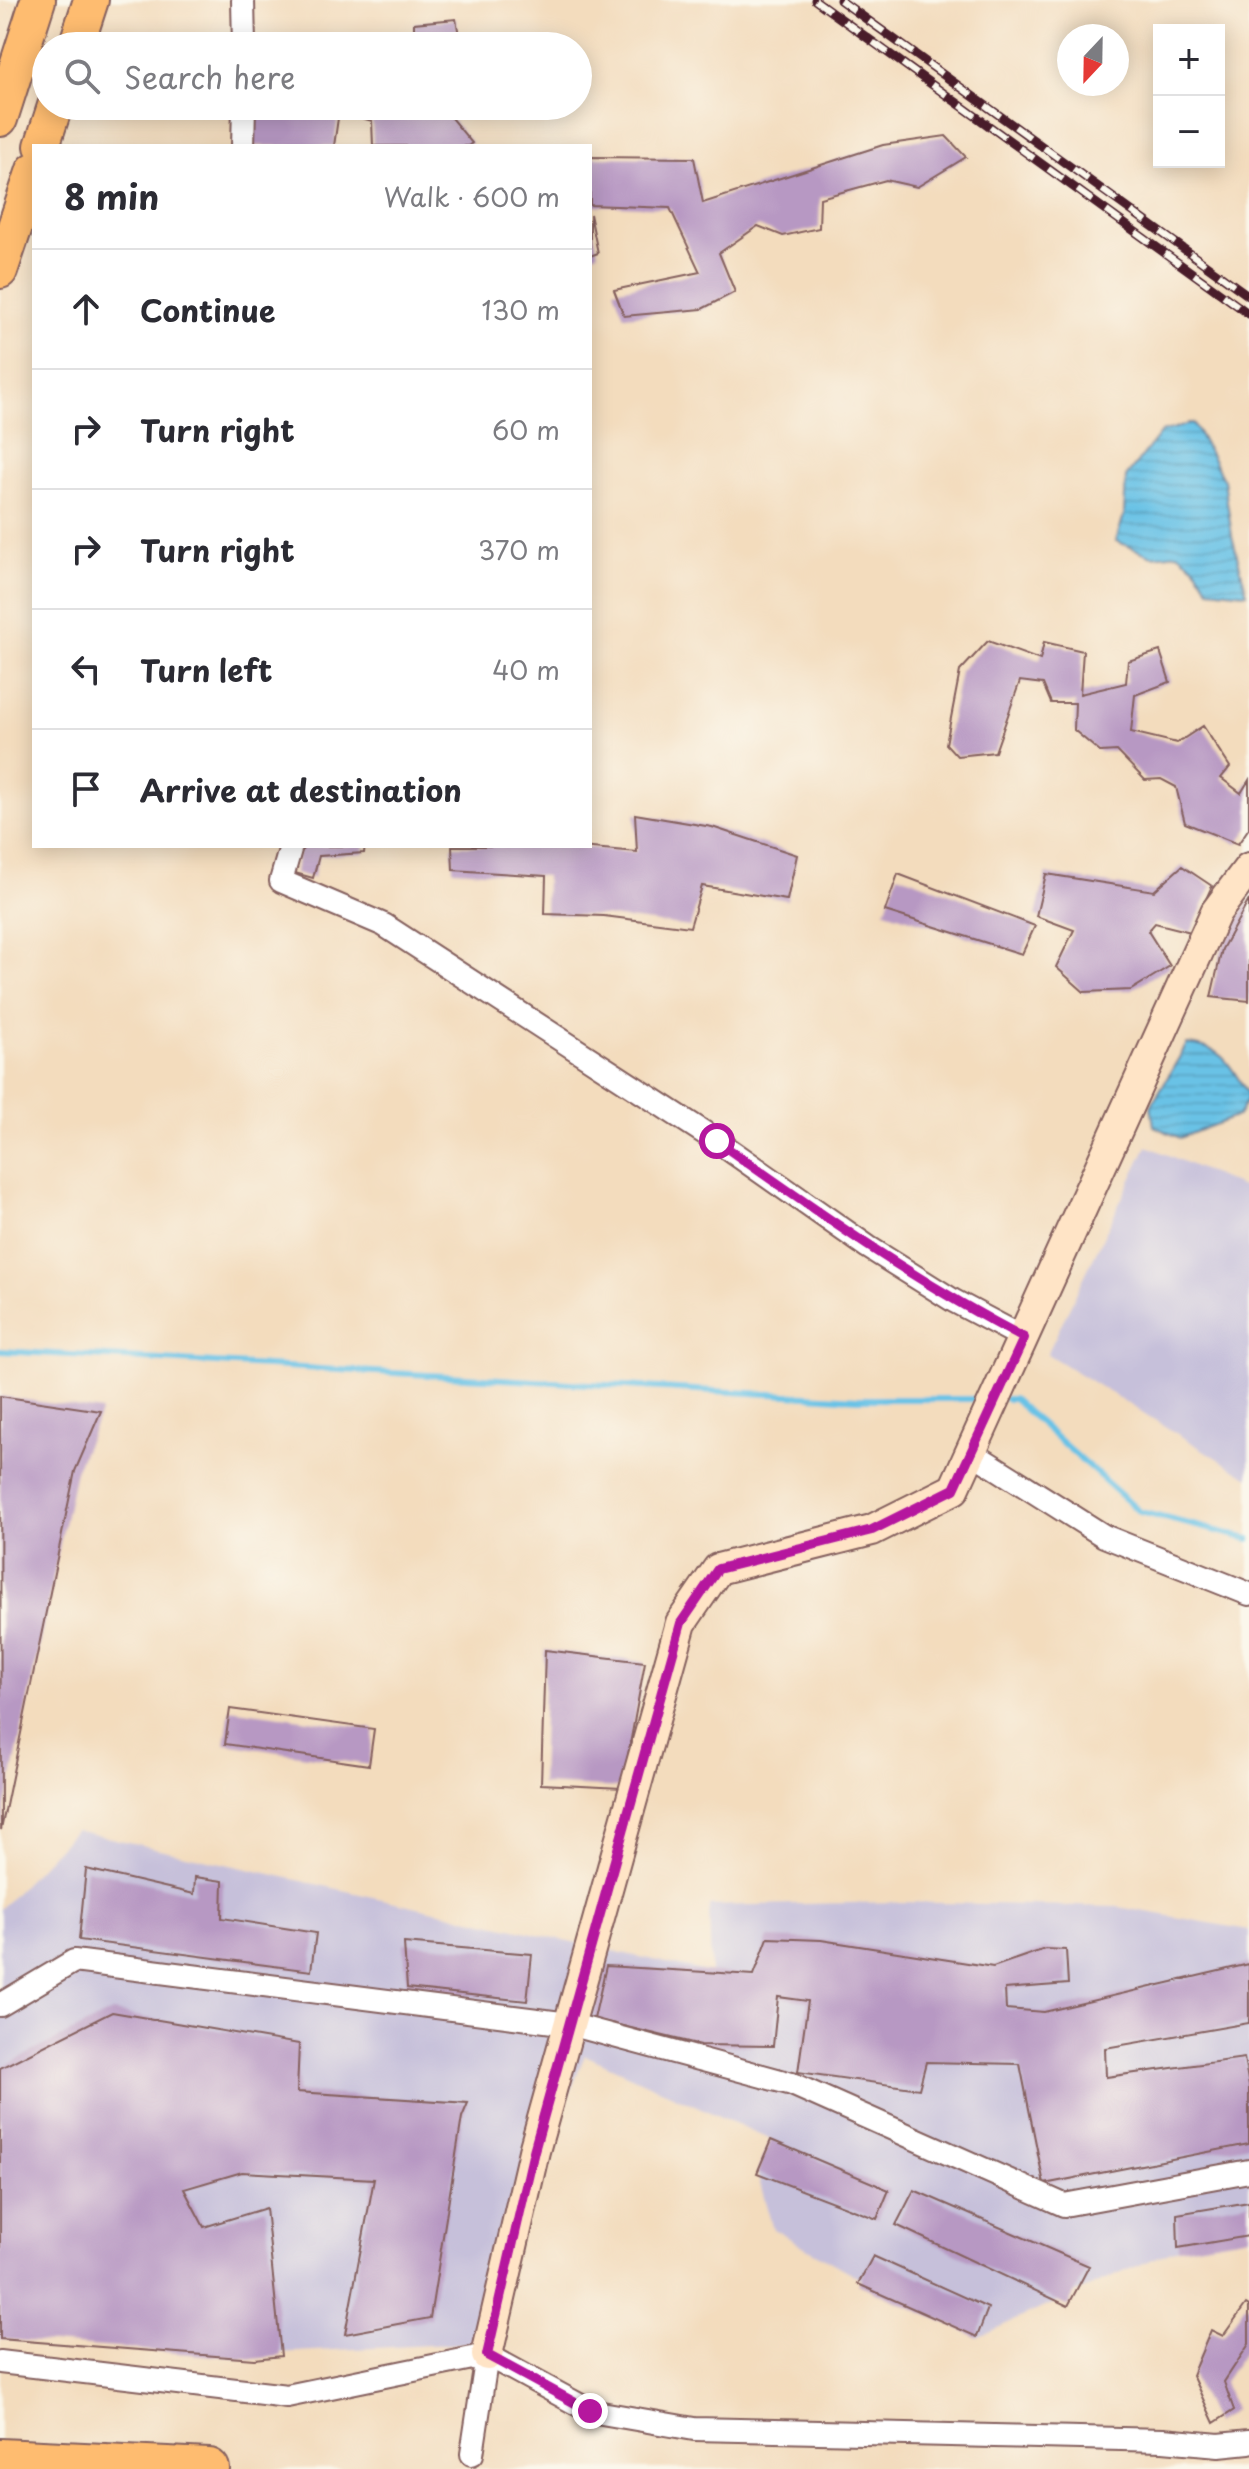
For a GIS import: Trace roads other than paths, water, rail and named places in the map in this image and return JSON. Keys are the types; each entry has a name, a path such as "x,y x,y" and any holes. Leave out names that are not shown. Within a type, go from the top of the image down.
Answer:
{"highway":[{"path":"0,2459 209,2469"}],"main road":[{"path":"0,119 38,0"},
{"path":"81,32 91,0"},
{"path":"43,144 50,120"},
{"path":"0,271 32,176"}],"street":[{"path":"243,0 244,32"},
{"path":"243,144 244,120"},
{"path":"290,848 281,881 384,925 717,1141 868,1247 954,1301 1024,1338"},
{"path":"472,2454 487,2355 569,2024 681,1623 718,1569 872,1530 954,1489 1216,912 1249,868"},
{"path":"971,1452 1104,1536 1249,1594"},
{"path":"0,2005 74,1961 569,2024 792,2084 1064,2205 1249,2171"},
{"path":"0,2362 287,2396 487,2355 590,2411 694,2429 1163,2440 1219,2445 1249,2442"}],"water":[{"path":"1193,423 1224,480 1232,536 1247,593 1209,589 1195,567 1178,553 1152,556 1116,541 1124,515 1126,477 1161,432"},
{"path":"1187,1044 1218,1054 1231,1067 1249,1096 1238,1116 1180,1138 1154,1126 1151,1106"}],"waterway":[{"path":"0,1351 859,1399 983,1399"},
{"path":"1006,1399 1013,1399 1140,1512 1249,1539"}],"railway":[{"path":"815,0 1249,314"},
{"path":"840,0 1249,296"}]}
